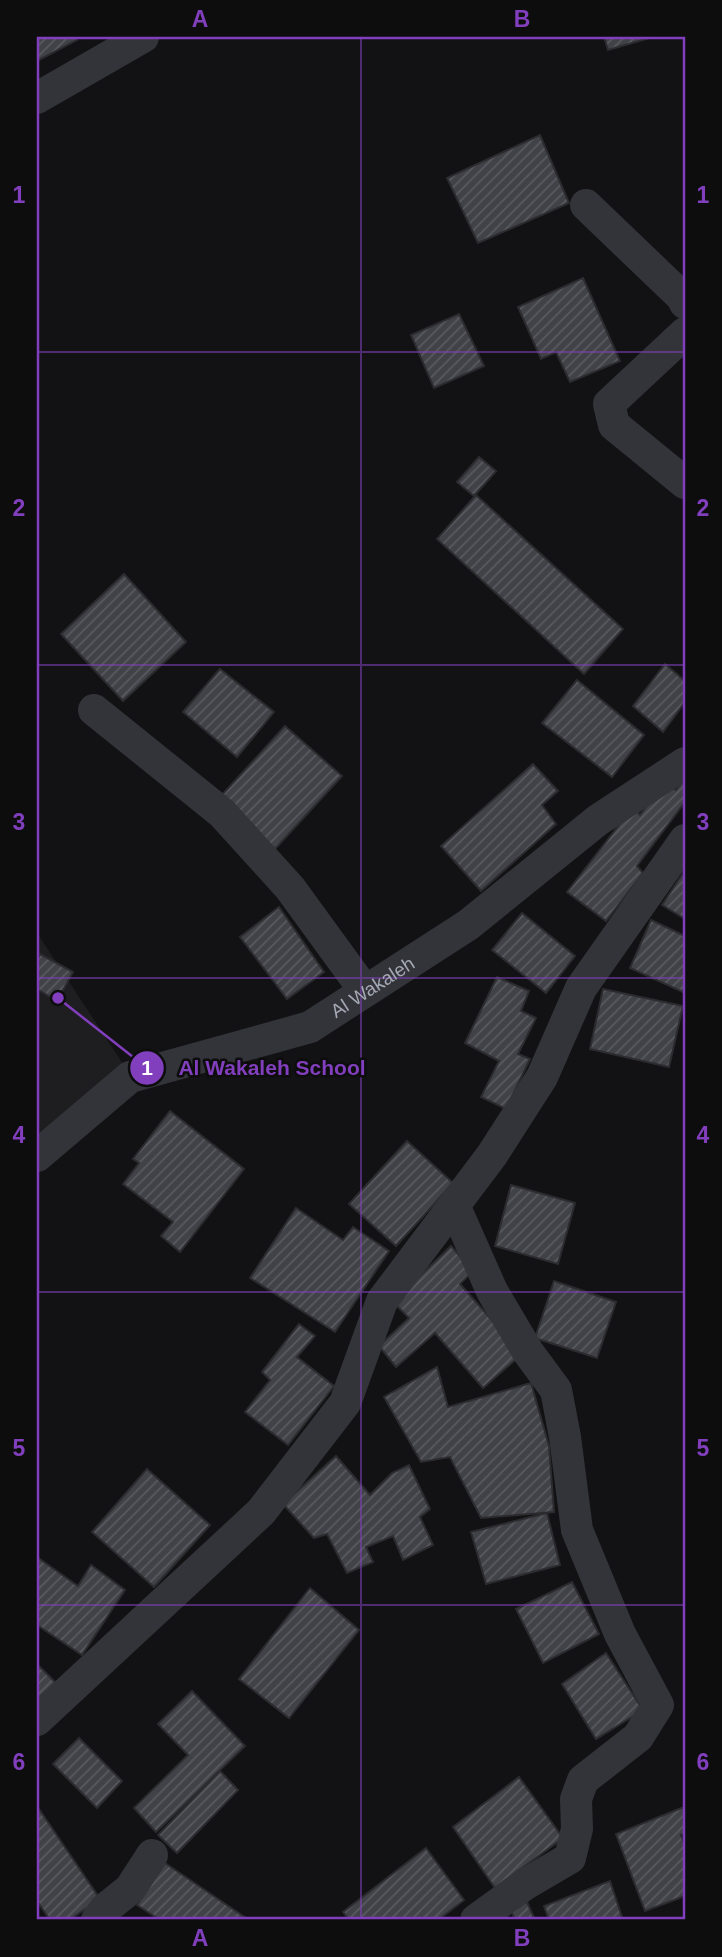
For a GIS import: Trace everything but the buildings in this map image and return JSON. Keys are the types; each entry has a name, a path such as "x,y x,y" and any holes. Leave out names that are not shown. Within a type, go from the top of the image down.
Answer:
{"street":[{"path":"37,98 143,37"},
{"path":"586,205 682,297 685,303"},
{"path":"685,333 609,404 614,425 685,483"},
{"path":"94,710 222,813 290,888 365,991"},
{"name":"Al Wakaleh","path":"37,1156 130,1077 310,1027 468,925 598,820 685,763"},
{"path":"37,1720 261,1512 345,1403 382,1301 492,1155 542,1077 581,988 685,840"},
{"path":"454,1205 492,1291 528,1352 556,1390 577,1530 620,1634 658,1705 638,1737 583,1780 576,1799 577,1829 570,1858 524,1885 476,1920"},
{"path":"97,1920 105,1909 130,1889 152,1855"}],"shaded area":[{"path":"37,933 123,1064 37,1138"}],"place":[{"name":"Al Wakaleh School","path":"58,998"}]}
